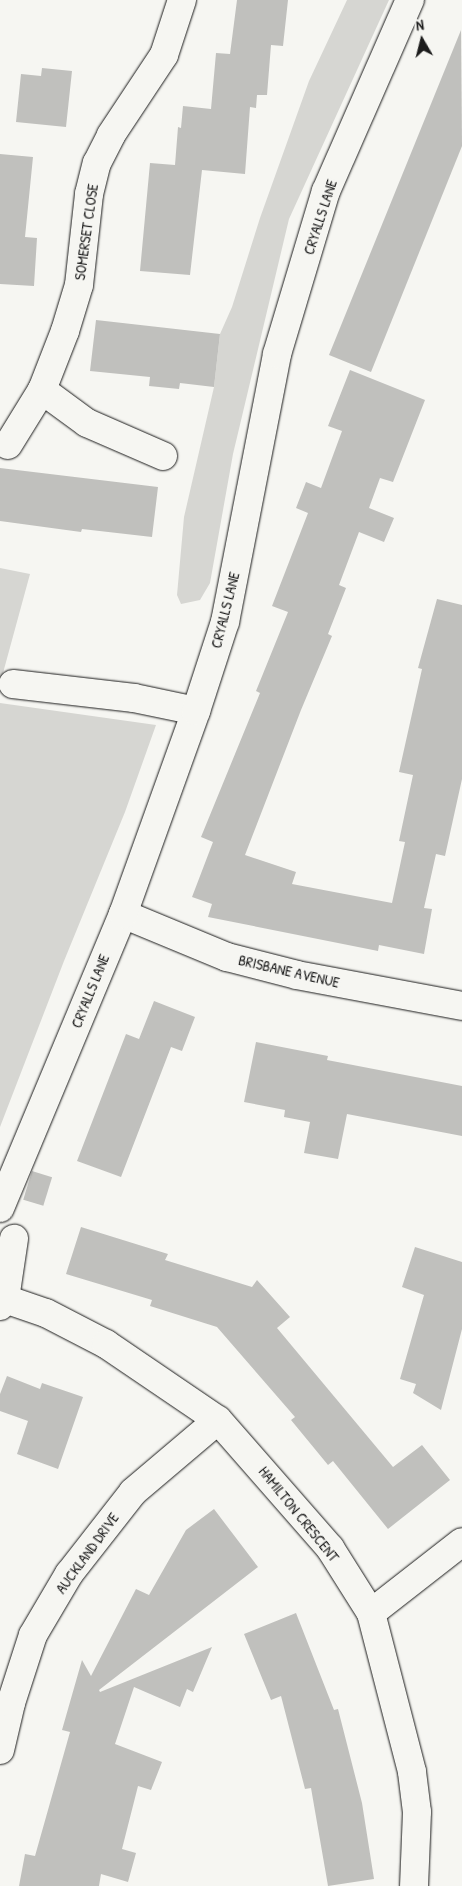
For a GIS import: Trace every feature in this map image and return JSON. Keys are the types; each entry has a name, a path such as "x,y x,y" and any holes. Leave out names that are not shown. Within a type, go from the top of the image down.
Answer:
{"street":[{"name":"SOMERSET CLOSE","path":"8,445 42,390 66,331 79,285 88,194 96,163 111,135 164,55 182,0"},
{"name":"CRYALLS LANE","path":"0,1208 122,914 196,711 225,622 277,354 326,191 410,0"},
{"path":"42,390 88,423 163,456"},
{"path":"12,684 134,698 196,711"},
{"name":"BRISBANE AVENUE","path":"122,914 227,957 297,975 462,1006"},
{"name":"HAMILTON CRESCENT","path":"14,1239 2,1302 46,1314 106,1344 218,1420 330,1548 371,1613 412,1772 417,1812 414,1886"},
{"name":"AUCKLAND DRIVE","path":"0,1750 11,1702 33,1635 69,1574 133,1492 218,1420"},
{"path":"371,1613 462,1542"}],"shaded area":[{"path":"347,0 389,0 289,219 233,454 210,583 200,600 181,604 177,595 184,517 214,387 220,334 232,307 260,218 309,81"},
{"path":"0,568 30,574 0,684"},
{"path":"0,703 156,725 125,812 64,961 0,1127"}],"building":[{"path":"237,0 288,0 283,46 271,45 267,95 257,95 256,108 250,107 245,174 202,170 190,275 140,271 150,163 175,165 178,127 181,128 183,106 211,109 216,53 230,54"},
{"path":"461,30 462,146 371,372 329,355"},
{"path":"42,68 72,71 66,127 16,122 21,74 41,76"},
{"path":"0,154 33,157 25,237 37,238 34,286 0,284"},
{"path":"96,320 220,334 214,387 180,383 179,389 149,386 150,377 90,371"},
{"path":"350,370 425,400 393,482 380,478 369,508 394,518 384,542 359,532 339,585 346,588 328,634 332,636 245,855 296,872 292,884 392,903 405,842 399,841 413,775 399,772 422,669 418,668 437,599 462,605 462,779 445,856 436,854 424,908 432,909 424,954 379,945 378,951 208,917 212,904 192,897 213,842 201,837 260,693 256,691 288,612 272,606 308,513 296,508 306,482 321,488 342,431 328,426"},
{"path":"0,468 158,487 152,537 82,529 81,532 0,521"},
{"path":"154,1001 195,1017 182,1051 171,1047 121,1177 77,1161 126,1034 139,1039"},
{"path":"256,1042 328,1056 327,1060 462,1086 462,1136 347,1114 338,1159 304,1153 310,1122 284,1117 285,1110 244,1102"},
{"path":"32,1171 52,1177 43,1206 23,1200"},
{"path":"81,1227 168,1254 165,1260 252,1287 257,1280 290,1317 277,1328 393,1467 422,1445 450,1480 388,1529 333,1461 328,1465 291,1420 295,1417 217,1327 150,1306 152,1300 66,1274"},
{"path":"415,1247 462,1262 462,1329 441,1410 413,1393 416,1384 400,1379 424,1295 402,1287"},
{"path":"7,1376 40,1389 42,1383 83,1397 58,1469 17,1454 28,1421 0,1411 0,1394"},
{"path":"214,1509 258,1567 99,1690 100,1692 212,1647 193,1692 187,1689 180,1707 134,1687 115,1744 162,1762 151,1790 138,1786 122,1849 136,1853 128,1882 101,1874 99,1886 19,1886 25,1854 35,1856 70,1732 62,1730 82,1660 91,1676 136,1589 149,1595 186,1530"},
{"path":"296,1613 334,1710 338,1709 362,1803 374,1879 328,1886 311,1788 305,1789 281,1696 271,1700 244,1634"}]}
